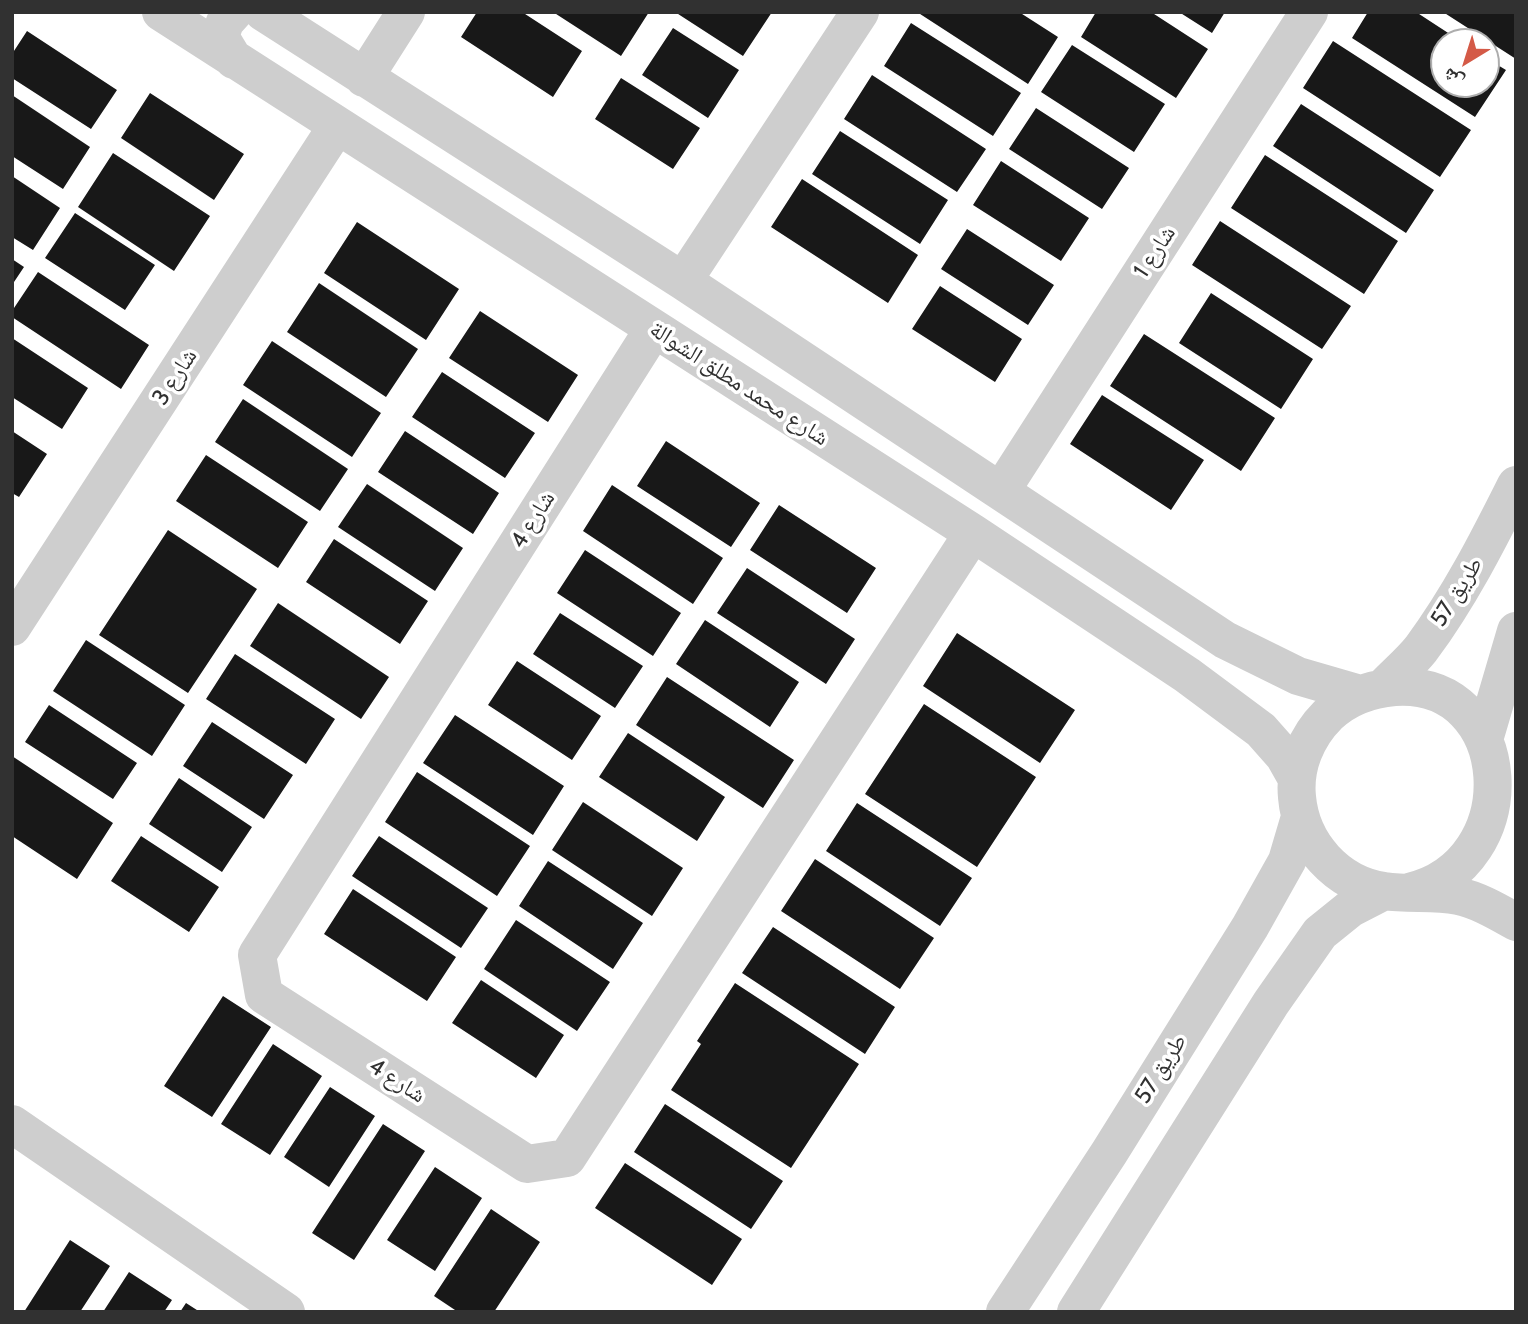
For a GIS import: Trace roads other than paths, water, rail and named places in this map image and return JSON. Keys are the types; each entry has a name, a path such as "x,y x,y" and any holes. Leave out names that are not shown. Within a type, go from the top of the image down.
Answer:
{"street":[{"name":"شارع محمد مطلق الشوالة","path":"161,12 973,533 1187,675 1261,730 1284,756 1297,779"},
{"path":"234,12 225,22 220,37 234,60"},
{"path":"263,12 683,281 1225,640 1297,676 1371,691"},
{"path":"364,78 406,12"},
{"path":"683,281 860,12"},
{"name":"شارع 1","path":"1001,491 1309,12"},
{"name":"شارع 3","path":"12,627 337,127"},
{"name":"شارع 4","path":"653,330 257,955 264,995 515,1157 527,1164 567,1158 973,533"},
{"name":"طريق 57","path":"1371,691 1419,651 1481,554 1516,485"},
{"path":"1486,733 1516,631"},
{"path":"1076,1312 1189,1130 1320,933 1351,908 1396,892 1428,889 1463,871 1478,857 1509,796 1486,733 1458,705 1441,695 1402,687 1371,691 1336,708 1317,728 1300,761 1297,779 1300,817 1310,840 1325,861 1352,881 1396,892 1458,896 1497,911 1516,922"},
{"name":"طريق 57","path":"1005,1312 1109,1153 1250,927 1287,861 1300,817"},
{"path":"1140,1101 1145,1113 1164,1129 1189,1130"},
{"path":"12,1124 286,1312"},
{"path":"1109,1153 1122,1150 1135,1153 1153,1172 1155,1185"}]}
